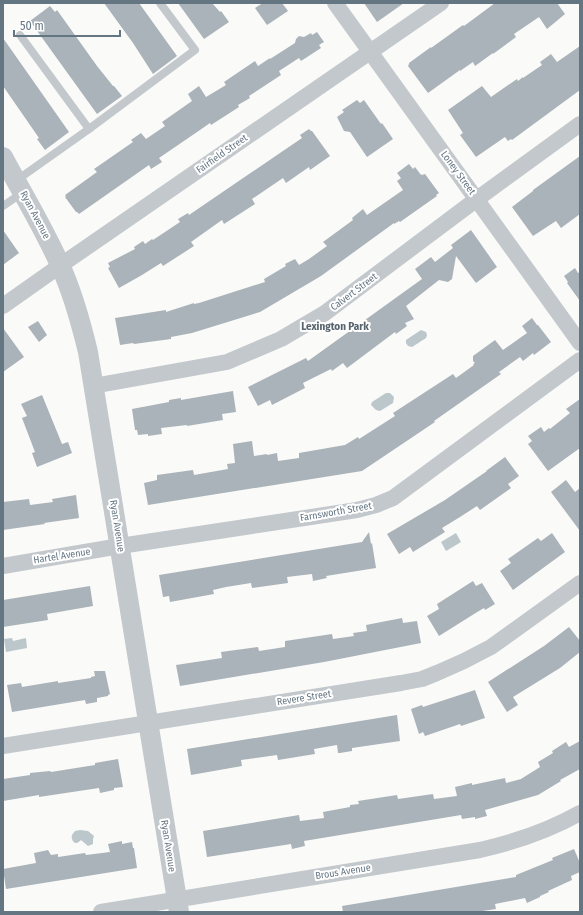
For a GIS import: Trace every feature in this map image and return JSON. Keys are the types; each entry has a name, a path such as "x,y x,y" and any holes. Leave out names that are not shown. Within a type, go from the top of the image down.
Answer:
{"street":[{"name":"Loney Street","path":"335,3 580,342"},
{"name":"Fairfield Street","path":"3,306 441,3"},
{"name":"Calvert Street","path":"93,386 227,362 282,339 326,313 477,199 580,124"},
{"name":"Ryan Avenue","path":"3,157 61,265 80,320 88,352 178,906"},
{"name":"Farnsworth Street","path":"120,546 357,510 376,505 393,498 580,360"},
{"name":"Hartel Avenue","path":"3,566 120,546"},
{"name":"Revere Street","path":"3,746 422,679 464,661 491,647 580,583"},
{"name":"Brous Avenue","path":"101,912 178,906 480,850 506,844 530,836 562,823 580,813"}],"lane":[{"path":"3,206 19,187 89,129 195,50 160,3"},
{"path":"20,35 89,129"}],"shaded area":[{"path":"421,330 426,332 426,338 412,347 408,346 406,340"},
{"path":"386,393 390,393 394,397 393,403 380,411 376,410 371,405 372,402"},
{"path":"456,533 461,542 446,551 441,542"},
{"path":"12,638 13,641 26,638 27,648 6,652 4,639"},
{"path":"75,831 88,831 94,836 93,844 88,846 81,840 77,843 73,842 72,835"}],"building":[{"path":"104,3 139,3 177,56 153,74"},
{"path":"178,3 212,3 220,12 221,11 229,22 204,39"},
{"path":"263,3 282,3 288,11 267,25 255,8"},
{"path":"364,3 404,3 377,22"},
{"path":"495,3 557,3 565,14 547,29 539,17 514,34 516,37 493,54 475,66 473,62 428,93 408,66 409,63"},
{"path":"50,6 55,12 57,10 97,66 122,96 97,114 30,21"},
{"path":"317,32 324,42 319,45 321,48 301,61 299,58 279,71 281,75 249,96 250,98 238,105 239,107 211,125 210,123 159,158 162,162 151,169 149,165 79,214 65,197 65,195 97,172 94,169 133,142 131,140 141,133 146,139 165,126 162,122 192,101 188,94 199,86 206,97 226,85 224,82 255,61 258,66 295,43 299,36 304,37 311,33 312,35"},
{"path":"3,38 69,132 45,150 37,139 39,138 3,86"},
{"path":"580,46 580,90 512,140 511,139 508,141 505,137 476,157 460,135 463,133 448,110 482,86 491,97 517,79 518,81 542,65 540,62 551,54 557,62"},
{"path":"357,100 360,103 364,100 393,139 367,157 350,132 344,131 337,117 344,112 342,110"},
{"path":"309,129 330,156 310,170 309,167 286,183 283,178 252,199 255,204 224,224 222,220 191,242 194,246 163,266 161,263 119,288 108,268 110,267 108,263 135,249 134,247 143,241 145,244 152,239 153,240 180,222 178,219 188,213 189,215 302,138 300,135"},
{"path":"580,156 580,214 561,228 556,221 533,236 512,207"},
{"path":"409,164 413,169 415,167 421,175 425,174 439,193 436,195 437,196 400,222 394,223 321,276 260,312 192,333 171,337 171,339 120,345 115,318 166,310 166,312 194,303 199,303 265,282 264,279 286,266 285,264 295,259 299,265 309,259 327,246 323,242 353,220 352,218 363,209 367,215 403,190 397,181 401,178 397,173"},
{"path":"3,230 19,253 3,265"},
{"path":"471,230 497,267 476,283 456,256 452,279 448,282 439,280 406,306 414,319 405,323 407,326 396,334 395,332 347,368 343,363 332,371 331,369 303,383 305,388 272,405 270,400 258,406 248,387 306,358 308,361 422,279 415,269 431,257 435,262 453,248 451,245"},
{"path":"575,268 578,273 580,272 580,301 567,283 568,282 564,276"},
{"path":"532,318 551,342 534,355 533,353 523,361 520,357 499,372 501,374 434,421 435,422 362,471 148,505 144,483 157,480 157,475 193,470 194,475 228,469 227,464 235,463 233,444 252,441 254,456 277,453 278,461 299,458 299,453 345,445 358,437 359,439 395,416 393,413 453,374 456,378 474,365 473,364 475,363 473,361 473,356 495,340 503,350 527,333 522,326"},
{"path":"38,321 47,335 39,342 28,327"},
{"path":"3,328 24,357 3,372"},
{"path":"233,391 236,412 222,414 223,420 187,426 161,428 162,434 148,436 148,434 138,435 137,430 135,430 132,409 169,402 169,400 181,398 181,400"},
{"path":"42,395 62,444 68,442 72,453 37,467 32,453 35,452 22,418 27,416 21,404"},
{"path":"580,399 580,448 548,471 528,444 532,441 528,436 541,427 544,432 549,428 550,429 570,413 566,409"},
{"path":"505,457 519,476 508,484 511,488 480,510 477,506 442,528 445,532 413,552 410,547 399,554 387,534 445,500"},
{"path":"566,480 575,492 580,488 580,531 551,492"},
{"path":"76,495 79,518 3,530 3,502 29,499 30,505 53,502 52,499"},
{"path":"369,532 376,568 326,576 327,578 313,581 312,574 287,577 288,583 252,588 251,583 226,587 213,590 214,594 170,602 169,596 163,597 159,575 362,542"},
{"path":"552,533 565,552 513,590 500,571 511,563 508,559 538,538 541,541"},
{"path":"473,581 476,586 482,583 495,604 485,610 484,608 439,636 427,616 439,609 437,604"},
{"path":"90,586 93,606 47,614 48,620 3,627 3,600"},
{"path":"402,618 403,623 417,621 421,643 324,662 180,686 176,665 222,658 221,652 258,647 259,651 285,647 285,641 332,634 333,639 354,636 353,633 367,631 366,625"},
{"path":"569,627 580,641 580,652 560,668 513,697 518,705 507,712 488,682 544,646"},
{"path":"94,671 105,671 110,694 108,696 97,698 97,702 86,704 85,700 12,712 7,685 21,683 22,687 58,681 58,683 91,678 95,676"},
{"path":"475,690 485,718 461,726 460,724 425,736 423,732 419,734 411,709 422,705 423,707"},
{"path":"397,715 400,741 352,748 352,751 340,753 338,753 337,745 314,749 315,754 278,760 277,755 241,760 242,766 191,775 187,749"},
{"path":"580,741 580,769 538,795 485,810 487,816 475,819 475,817 462,819 461,815 304,841 305,846 292,849 291,844 207,857 203,831 299,815 300,821 324,818 323,812 350,807 350,805 359,804 358,801 397,795 398,799 433,794 434,799 457,796 455,787 505,778 506,783 521,779 540,767 538,762 553,753 552,751 566,742 569,747"},
{"path":"118,759 123,787 114,788 114,790 100,793 99,788 3,801 3,779 30,775 30,773 51,772 95,765 95,763"},
{"path":"122,841 122,844 132,842 137,868 6,889 3,869 36,863 34,853 48,850 51,855 58,854 58,857 85,853 86,855 110,852 108,844"},
{"path":"574,849 580,863 580,872 571,876 572,880 527,903 525,898 495,904 496,909 476,912 343,912 342,906 516,877 516,875 553,860 552,858"}],"district":[{"name":"Lexington Park","path":"335,326"}]}
